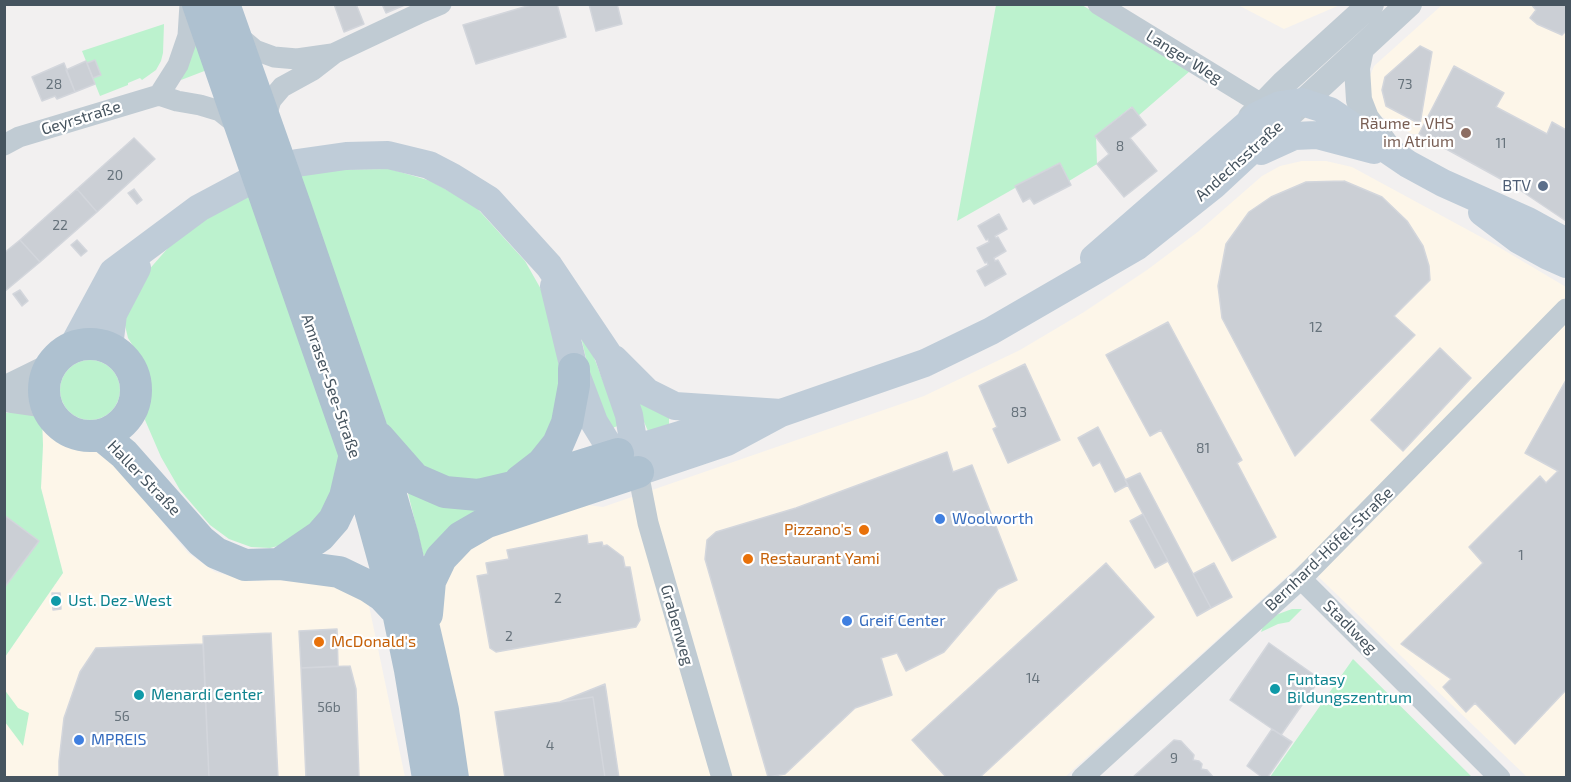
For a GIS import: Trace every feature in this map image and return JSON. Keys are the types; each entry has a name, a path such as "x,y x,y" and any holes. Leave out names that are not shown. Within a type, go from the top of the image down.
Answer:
{"main road":[{"name":"Amraser-See-Straße","path":"198,4 256,131 284,209 371,428 403,537 443,710 453,777"},
{"name":"Amraser-See-Straße","path":"229,18 256,131"},
{"name":"Langer Weg","path":"1281,108 1317,135"},
{"name":"Langer Weg","path":"1281,108 1330,111 1394,155 1443,183 1528,220 1559,238 1566,246"},
{"name":"Andechsstraße","path":"637,454 727,442 781,412 925,363 991,331 1136,247 1214,185 1234,151 1281,108"},
{"name":"Langer Weg","path":"1234,151 1266,148 1294,136 1317,135 1394,155"},
{"path":"73,346 113,272 199,208 244,184 311,160 388,155 429,165 489,200 549,266 608,354 647,392 675,406 781,412"},
{"name":"Langer Weg","path":"1443,183 1519,240 1566,264"},
{"name":"Amraser-See-Straße","path":"284,209 398,612 428,777"},
{"path":"109,347 113,314 147,247"},
{"path":"549,266 574,369 595,424 637,454"},
{"path":"85,343 109,347 122,356 131,369 136,384 135,400 129,414 122,423 100,435 89,436 67,430 51,415 46,405 44,386 49,367 63,351 73,346 85,343"},
{"path":"608,354 629,415 637,454"},
{"path":"513,487 542,464 558,444 567,423 574,385 574,369"},
{"name":"Andechsstraße","path":"637,454 726,420 781,412"},
{"name":"Haller Straße","path":"129,414 139,445 182,520"},
{"path":"371,428 415,479 445,492 478,495 637,454"},
{"name":"Haller Straße","path":"100,435 124,454 182,520"},
{"path":"426,638 430,581 441,558 461,537 487,522 637,454"},
{"path":"279,564 320,536 334,520 345,497 355,456"},
{"path":"182,520 201,541 216,553 245,565 279,564 325,569 349,575 383,596 398,612"}],"street":[{"path":"190,4 189,30 184,46 172,77 159,95 220,111 256,131 271,100 282,87 313,70 335,53 441,4"},
{"name":"Langer Weg","path":"1098,4 1281,108"},
{"name":"Andechsstraße","path":"1281,108 1298,70 1371,4"},
{"name":"Andechsstraße","path":"1281,108 1361,49 1409,4"},
{"path":"229,18 255,50 274,57 297,59 335,53"},
{"path":"1361,49 1357,68 1359,100 1366,118 1394,155"},
{"name":"Geyrstraße","path":"4,145 30,134 159,95"},
{"name":"Bernhard-Höfel-Straße","path":"1082,777 1301,579 1566,309"},
{"path":"4,389 49,367"},
{"path":"4,399 46,405"},
{"name":"Grabenweg","path":"637,454 648,524 722,777"},
{"name":"Stadlweg","path":"1301,579 1500,777"}],"shaded area":[{"path":"1238,5 1340,5 1284,29"},
{"path":"1442,5 1566,5 1566,221 1517,188 1378,114 1368,92 1369,78 1374,66"},
{"path":"1302,161 1326,161 1352,167 1492,243 1566,287 1566,777 1527,777 1303,562 1065,777 464,777 436,617 450,565 474,539 573,503 603,507 924,396 1020,350 1084,312 1147,270 1199,231 1262,176 1280,166"},
{"path":"42,420 109,457 188,553 215,572 251,581 287,578 347,585 369,606 405,777 5,778 5,657 63,573 41,488"}],"green space":[{"path":"996,5 1082,5 1190,71 1138,116 1131,107 1096,136 1097,164 1069,181 1059,163 957,221"},
{"path":"164,24 163,53 156,70 142,80 140,78 100,96 82,51"},
{"path":"194,37 207,70 181,80"},
{"path":"390,169 431,181 475,206 525,261 542,291 562,367 557,428 508,479 433,479 388,434 300,176 320,170"},
{"path":"250,195 339,446 342,476 332,506 286,544 270,548 251,547 229,539 210,525 180,490 161,457 145,420 151,385 146,367 128,338 123,317 139,281 175,240 210,216"},
{"path":"580,333 590,347 620,425 610,429 594,392"},
{"path":"84,360 96,360 112,368 118,378 120,390 118,402 112,412 96,420 84,420 68,412 60,396 60,384 68,368"},
{"path":"634,399 669,413 669,426 648,431"},
{"path":"17,411 36,414 42,420 41,488 63,573 5,657 5,413"},
{"path":"408,493 488,505 426,558 423,554"},
{"path":"1292,609 1302,609 1289,622 1278,624 1261,632 1264,623 1273,616"},
{"path":"1353,659 1472,777 1270,777"},
{"path":"4,689 18,708 29,713 23,746 5,722"}],"building":[{"path":"334,4 356,4 364,24 344,32"},
{"path":"382,4 407,4 386,13"},
{"path":"534,4 557,4 566,37 476,64 463,25"},
{"path":"589,4 617,4 622,24 596,31"},
{"path":"1531,4 1566,4 1566,31 1562,35 1537,24 1530,18 1536,10"},
{"path":"1420,46 1432,52 1420,124 1386,106 1382,90 1385,77"},
{"path":"95,60 101,75 93,78 87,63"},
{"path":"86,61 95,84 75,92 66,70"},
{"path":"64,63 75,92 57,99 55,96 42,101 32,77"},
{"path":"1454,66 1504,93 1496,107 1547,134 1552,122 1566,130 1566,221 1517,188 1419,134"},
{"path":"1132,107 1146,125 1130,138 1157,171 1124,197 1097,164 1109,154 1095,136"},
{"path":"134,138 155,159 97,212 77,189"},
{"path":"1060,163 1071,185 1034,204 1030,198 1023,202 1015,186"},
{"path":"1344,181 1382,197 1407,221 1423,246 1429,266 1430,280 1394,316 1415,335 1295,456 1222,318 1218,286 1226,244 1249,212 1271,197 1306,182"},
{"path":"77,189 97,212 40,262 20,240"},
{"path":"134,189 142,200 137,204 128,193"},
{"path":"999,214 1007,229 995,236 998,237 1006,251 994,258 995,261 998,260 1006,274 985,286 977,271 988,265 977,248 989,242 978,226"},
{"path":"20,240 40,262 4,292 4,253"},
{"path":"77,240 87,251 81,256 71,245"},
{"path":"20,290 28,301 22,306 13,294"},
{"path":"1168,322 1242,460 1237,463 1276,537 1232,561 1161,430 1150,436 1106,355"},
{"path":"1440,348 1471,378 1403,451 1371,420"},
{"path":"1025,364 1060,440 1008,463 993,429 997,427 979,386"},
{"path":"1566,380 1566,690 1515,744 1475,703 1466,712 1443,687 1451,679 1401,644 1483,563 1469,547 1540,476 1546,483 1558,471 1525,453"},
{"path":"1098,427 1128,485 1115,492 1100,462 1093,466 1078,438"},
{"name":"Greif Center","path":"947,452 953,472 972,465 1017,580 998,589 944,652 906,671 897,653 881,658 892,695 855,708 785,774 768,777 705,559 707,540 716,532 796,508"},
{"path":"1140,473 1211,608 1197,616 1125,480"},
{"path":"1143,514 1168,561 1155,568 1130,521"},
{"path":"4,515 39,541 4,588"},
{"path":"587,535 588,544 602,542 603,546 607,545 623,557 625,567 630,567 640,620 636,627 496,652 490,648 477,576 488,574 486,563 509,559 507,550"},
{"path":"1106,563 1154,617 979,778 947,778 912,740"},
{"path":"1214,563 1232,597 1211,608 1193,574"},
{"name":"Ust. Dez-West","path":"52,593 60,593 61,609 53,610"},
{"name":"McDonald's","path":"337,629 338,666 301,668 299,631"},
{"name":"Menardi Center","path":"271,633 278,778 209,778 203,636"},
{"name":"Funtasy Bildungszentrum","path":"1269,643 1320,679 1281,735 1230,700"},
{"name":"Menardi Center","path":"203,644 209,778 59,778 64,718 80,672 96,648"},
{"path":"350,666 356,689 359,778 306,778 301,668"},
{"path":"605,684 619,778 605,778 593,697 560,702"},
{"path":"593,697 605,778 505,778 495,712"},
{"path":"1272,729 1292,742 1267,778 1263,778 1247,766"},
{"path":"1174,740 1181,741 1194,755 1193,760 1202,764 1201,769 1207,770 1214,778 1132,778"}],"place":[{"name":"Räume - VHS im Atrium","path":"1466,133"},
{"name":"BTV","path":"1543,186"},
{"name":"Woolworth","path":"940,519"},
{"name":"Pizzano's","path":"864,530"},
{"name":"Restaurant Yami","path":"748,559"},
{"name":"Ust. Dez-West","path":"56,601"},
{"name":"Greif Center","path":"847,621"},
{"name":"McDonald's","path":"319,642"},
{"name":"Funtasy Bildungszentrum","path":"1275,689"},
{"name":"Menardi Center","path":"139,695"},
{"name":"MPREIS","path":"79,740"}]}
